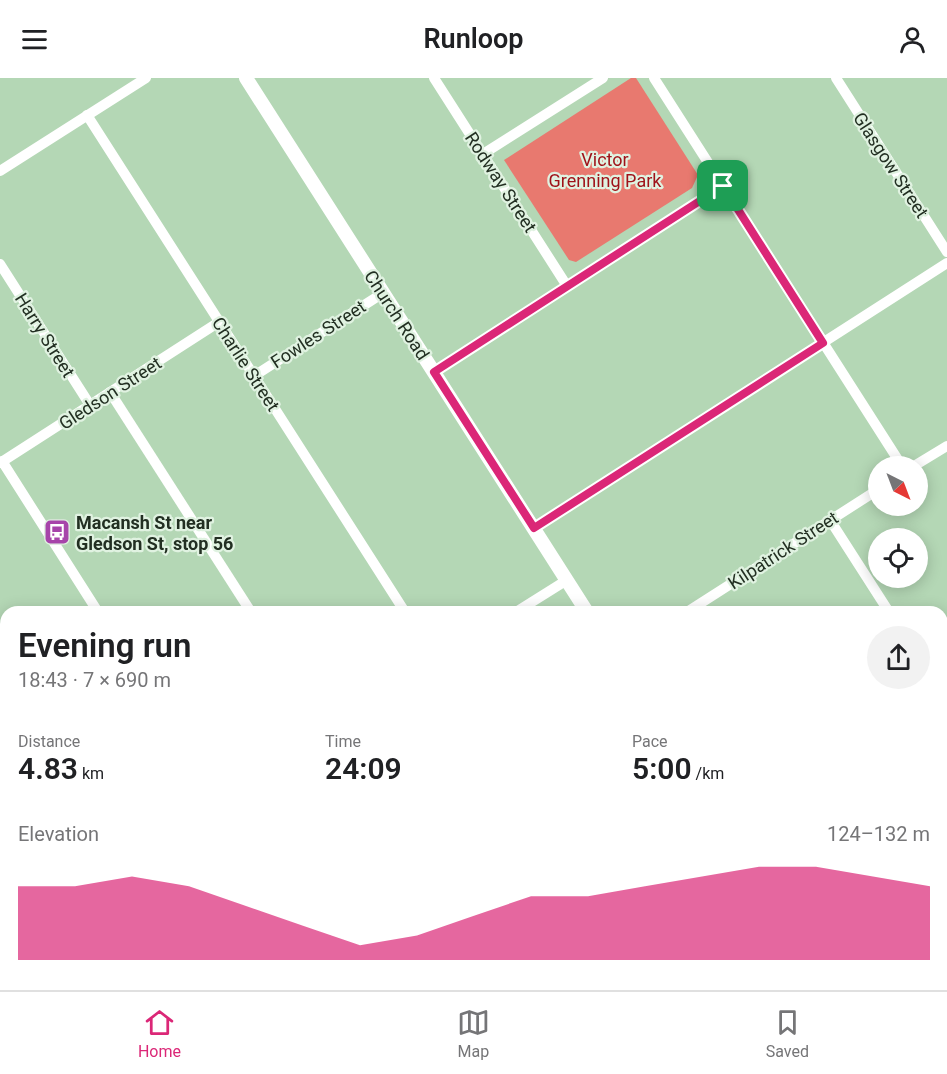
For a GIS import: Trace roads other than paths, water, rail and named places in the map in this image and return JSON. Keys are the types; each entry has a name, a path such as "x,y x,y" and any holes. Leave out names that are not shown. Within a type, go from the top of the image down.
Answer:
{"street":[{"path":"0,171 146,78"},
{"name":"Church Road","path":"246,78 583,606"},
{"name":"Rodway Street","path":"434,78 567,286"},
{"path":"483,154 603,78"},
{"path":"654,78 896,456"},
{"name":"Glasgow Street","path":"836,78 947,252"},
{"name":"Charlie Street","path":"87,116 254,376 398,606"},
{"path":"434,372 723,186"},
{"path":"534,528 947,263"},
{"name":"Harry Street","path":"0,264 90,405"},
{"name":"Fowles Street","path":"254,376 383,293"},
{"name":"Gledson Street","path":"1,462 219,322"},
{"path":"110,392 247,606"},
{"path":"928,458 947,447"},
{"path":"1,462 94,606"},
{"name":"Kilpatrick Street","path":"696,606 868,496"},
{"path":"830,520 885,606"},
{"path":"526,606 567,580"}],"place":[{"name":"Macansh St near Gledson St, stop 56","path":"57,532"}],"park label":[{"name":"Victor Grenning Park","path":"605,169"}]}
